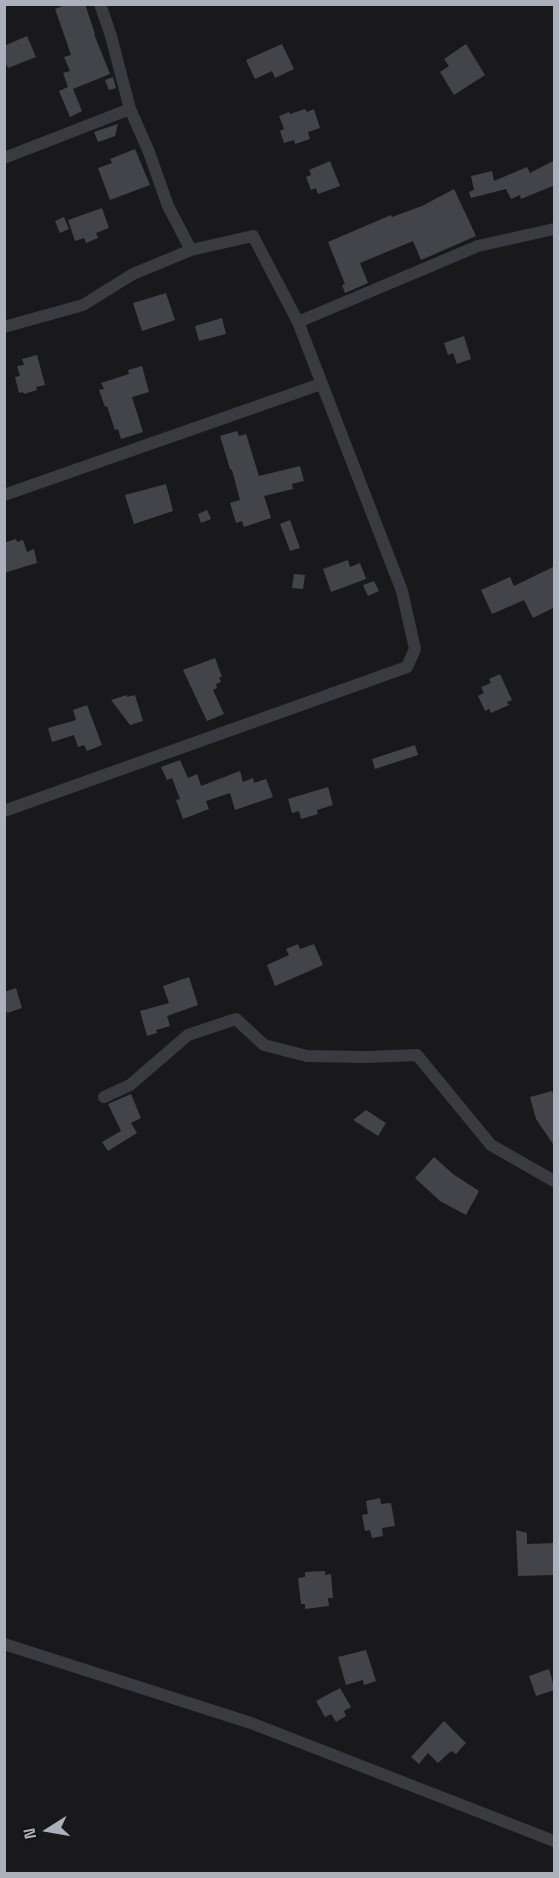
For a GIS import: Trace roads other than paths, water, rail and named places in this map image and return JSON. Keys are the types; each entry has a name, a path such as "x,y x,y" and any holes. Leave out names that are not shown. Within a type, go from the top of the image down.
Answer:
{"street":[{"path":"100,4 130,109 149,152 168,206 191,250"},
{"path":"4,158 130,109"},
{"path":"297,322 478,246 555,229"},
{"path":"4,327 83,305 133,273 191,250 254,236 297,322 402,591 415,650 407,667 4,811"},
{"path":"4,495 321,384"},
{"path":"104,1097 130,1085 188,1035 236,1019 264,1045 307,1056 417,1055 490,1145 555,1181"},
{"path":"4,1644 251,1723 555,1841"}]}
